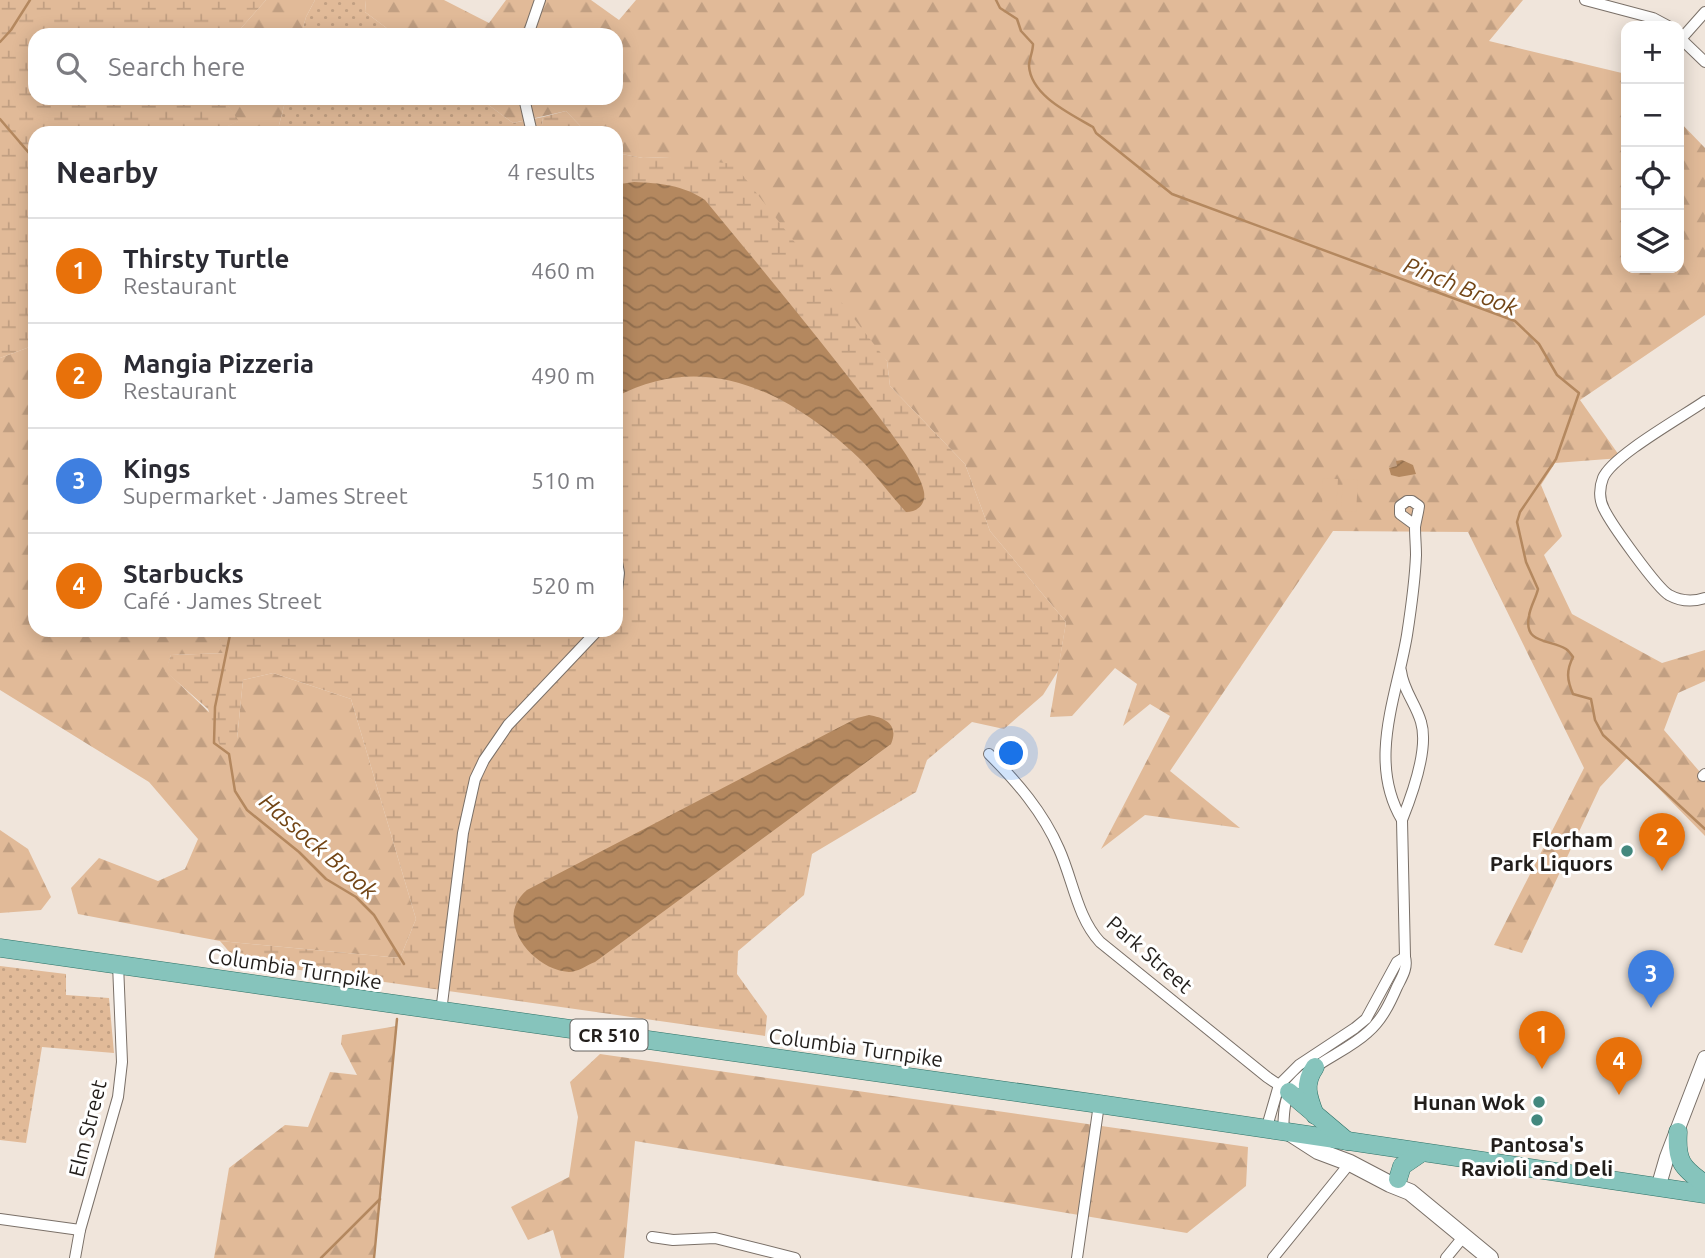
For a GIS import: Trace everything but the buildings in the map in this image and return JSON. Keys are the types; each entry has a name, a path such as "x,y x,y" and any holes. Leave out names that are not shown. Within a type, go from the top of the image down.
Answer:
{"main road":[{"name":"Columbia Turnpike","path":"0,948 1099,1104 1705,1194"},
{"path":"1315,1067 1307,1082 1308,1098 1315,1115"},
{"path":"1284,1089 1348,1141"},
{"path":"1280,1132 1350,1163 1356,1160 1367,1162 1404,1186 1490,1258"},
{"path":"1678,1132 1680,1161 1685,1170 1705,1184"},
{"path":"1404,1186 1402,1166 1421,1153"}],"street":[{"path":"530,28 540,0"},
{"path":"1585,0 1659,21"},
{"path":"1684,34 1705,12"},
{"path":"1684,42 1705,62"},
{"path":"526,105 530,126"},
{"path":"1705,401 1615,462 1603,478 1600,492 1604,510 1658,587 1680,599 1705,598"},
{"path":"1402,820 1395,809 1384,753 1395,684 1401,671 1413,592 1415,525"},
{"path":"441,1012 463,833 475,779 484,760 508,725 591,637"},
{"path":"1284,1089 1375,1026 1407,964 1402,820 1423,752 1423,739 1422,725 1405,688 1401,671"},
{"name":"Park Street","path":"989,754 1040,814 1061,852 1087,925 1100,943 1284,1089"},
{"path":"1280,1132 1284,1089 1299,1065 1366,1019 1397,962 1405,957"},
{"name":"Elm Street","path":"75,1258 80,1230 118,1097 122,1062 118,964"},
{"path":"1658,1188 1705,1058"},
{"path":"1280,1132 1286,1100 1284,1089"},
{"path":"1077,1258 1099,1104"},
{"path":"1273,1258 1350,1163"},
{"path":"0,1219 80,1230"},
{"path":"1446,1258 1464,1236"},
{"path":"652,1237 673,1240 716,1238 772,1255 795,1258"}],"green space":[{"path":"0,0 266,0 241,28 28,28 28,105 228,105 239,121 228,126 28,126 28,348 0,358"},
{"path":"266,0 315,0 303,28 241,28"},
{"path":"315,0 366,0 365,12 387,28 303,28"},
{"path":"366,0 444,0 489,23 506,0 591,0 619,20 636,0 1523,0 1489,41 1621,73 1621,273 1684,273 1684,126 1705,148 1705,315 1580,400 1621,458 1555,463 1541,485 1562,536 1544,555 1572,614 1662,663 1705,650 1705,681 1678,693 1664,730 1705,778 1705,836 1628,757 1600,787 1522,953 1494,945 1584,768 1468,532 1333,531 1170,771 1240,828 1145,815 1101,849 1170,716 1150,704 1123,726 1137,684 1115,668 1072,716 1050,717 1066,622 990,531 965,464 890,386 887,361 670,157 643,158 623,154 623,126 580,126 566,111 513,123 489,105 623,105 623,28 387,28 365,12"},
{"path":"228,105 284,105 279,126 228,126 238,121"},
{"path":"284,105 489,105 513,123 543,117 542,126 279,126"},
{"path":"566,111 580,126 542,126 543,117"},
{"path":"623,154 734,164 887,361 890,386 965,464 990,531 1066,622 1058,671 1043,695 1004,729 972,722 927,760 916,792 812,854 804,895 738,951 737,974 767,1016 765,1036 237,961 220,941 400,958 416,919 351,699 273,673 243,680 237,739 222,752 208,709 165,671 171,655 225,653 219,637 623,637"},
{"path":"28,348 28,637 219,637 226,653 171,655 166,671 237,739 243,680 273,673 351,699 416,919 400,958 220,941 78,914 71,888 99,858 158,881 185,869 198,839 149,782 0,690 0,358"},
{"path":"1323,478 1338,479 1336,511 1322,510"},
{"path":"1343,479 1358,480 1356,512 1341,511"},
{"path":"0,830 28,849 51,897 41,910 0,913"},
{"path":"0,966 66,974 66,995 109,998 114,1053 42,1047 26,1143 0,1140"},
{"path":"397,1026 373,1258 214,1258 229,1168 285,1125 308,1127 330,1072 357,1075 341,1044 342,1035"},
{"path":"600,1054 1248,1147 1246,1186 1187,1233 635,1141 624,1258 561,1258 553,1230 528,1240 511,1207 569,1177 578,1117 570,1082"}],"water":[{"path":"634,182 671,186 705,200 853,382 894,438 921,483 924,500 920,506 914,511 906,512 864,463 838,439 810,417 780,399 749,386 717,378 684,377 650,383 623,394 623,184"},
{"path":"1402,460 1413,465 1416,474 1399,477 1391,475 1389,468 1397,466 1396,461"},
{"path":"869,715 886,720 892,727 891,744 595,962 572,972 555,969 530,953 521,941 515,928 514,915 517,902 527,890 857,718"}],"waterway":[{"path":"0,42 30,0"},
{"name":"Pinch Brook","path":"996,0 1000,8 1017,19 1021,31 1033,44 1029,66 1031,77 1044,95 1093,127 1096,133 1172,194 1515,321 1539,344 1557,375 1579,393 1556,459 1520,512 1517,522 1526,562 1538,589 1530,613 1530,632 1534,637 1569,652 1573,657 1568,676 1573,694 1591,699 1595,720 1603,735 1705,829"},
{"name":"Hassock Brook","path":"0,119 28,152"},
{"name":"Hassock Brook","path":"230,637 215,707 214,743 229,754 235,791 247,810 299,852 326,879 356,897 374,915 404,964"},
{"name":"Hassock Brook","path":"374,1258 397,1019"},
{"path":"321,1258 380,1199"}],"place":[{"name":"Florham Park Liquors","path":"1627,851"},
{"name":"Mangia Pizzeria","path":"1662,871"},
{"name":"Kings","path":"1651,1008"},
{"name":"Thirsty Turtle","path":"1542,1069"},
{"name":"Starbucks","path":"1619,1095"},
{"name":"Hunan Wok","path":"1539,1102"},
{"name":"Pantosa's Ravioli and Deli","path":"1537,1120"}]}
